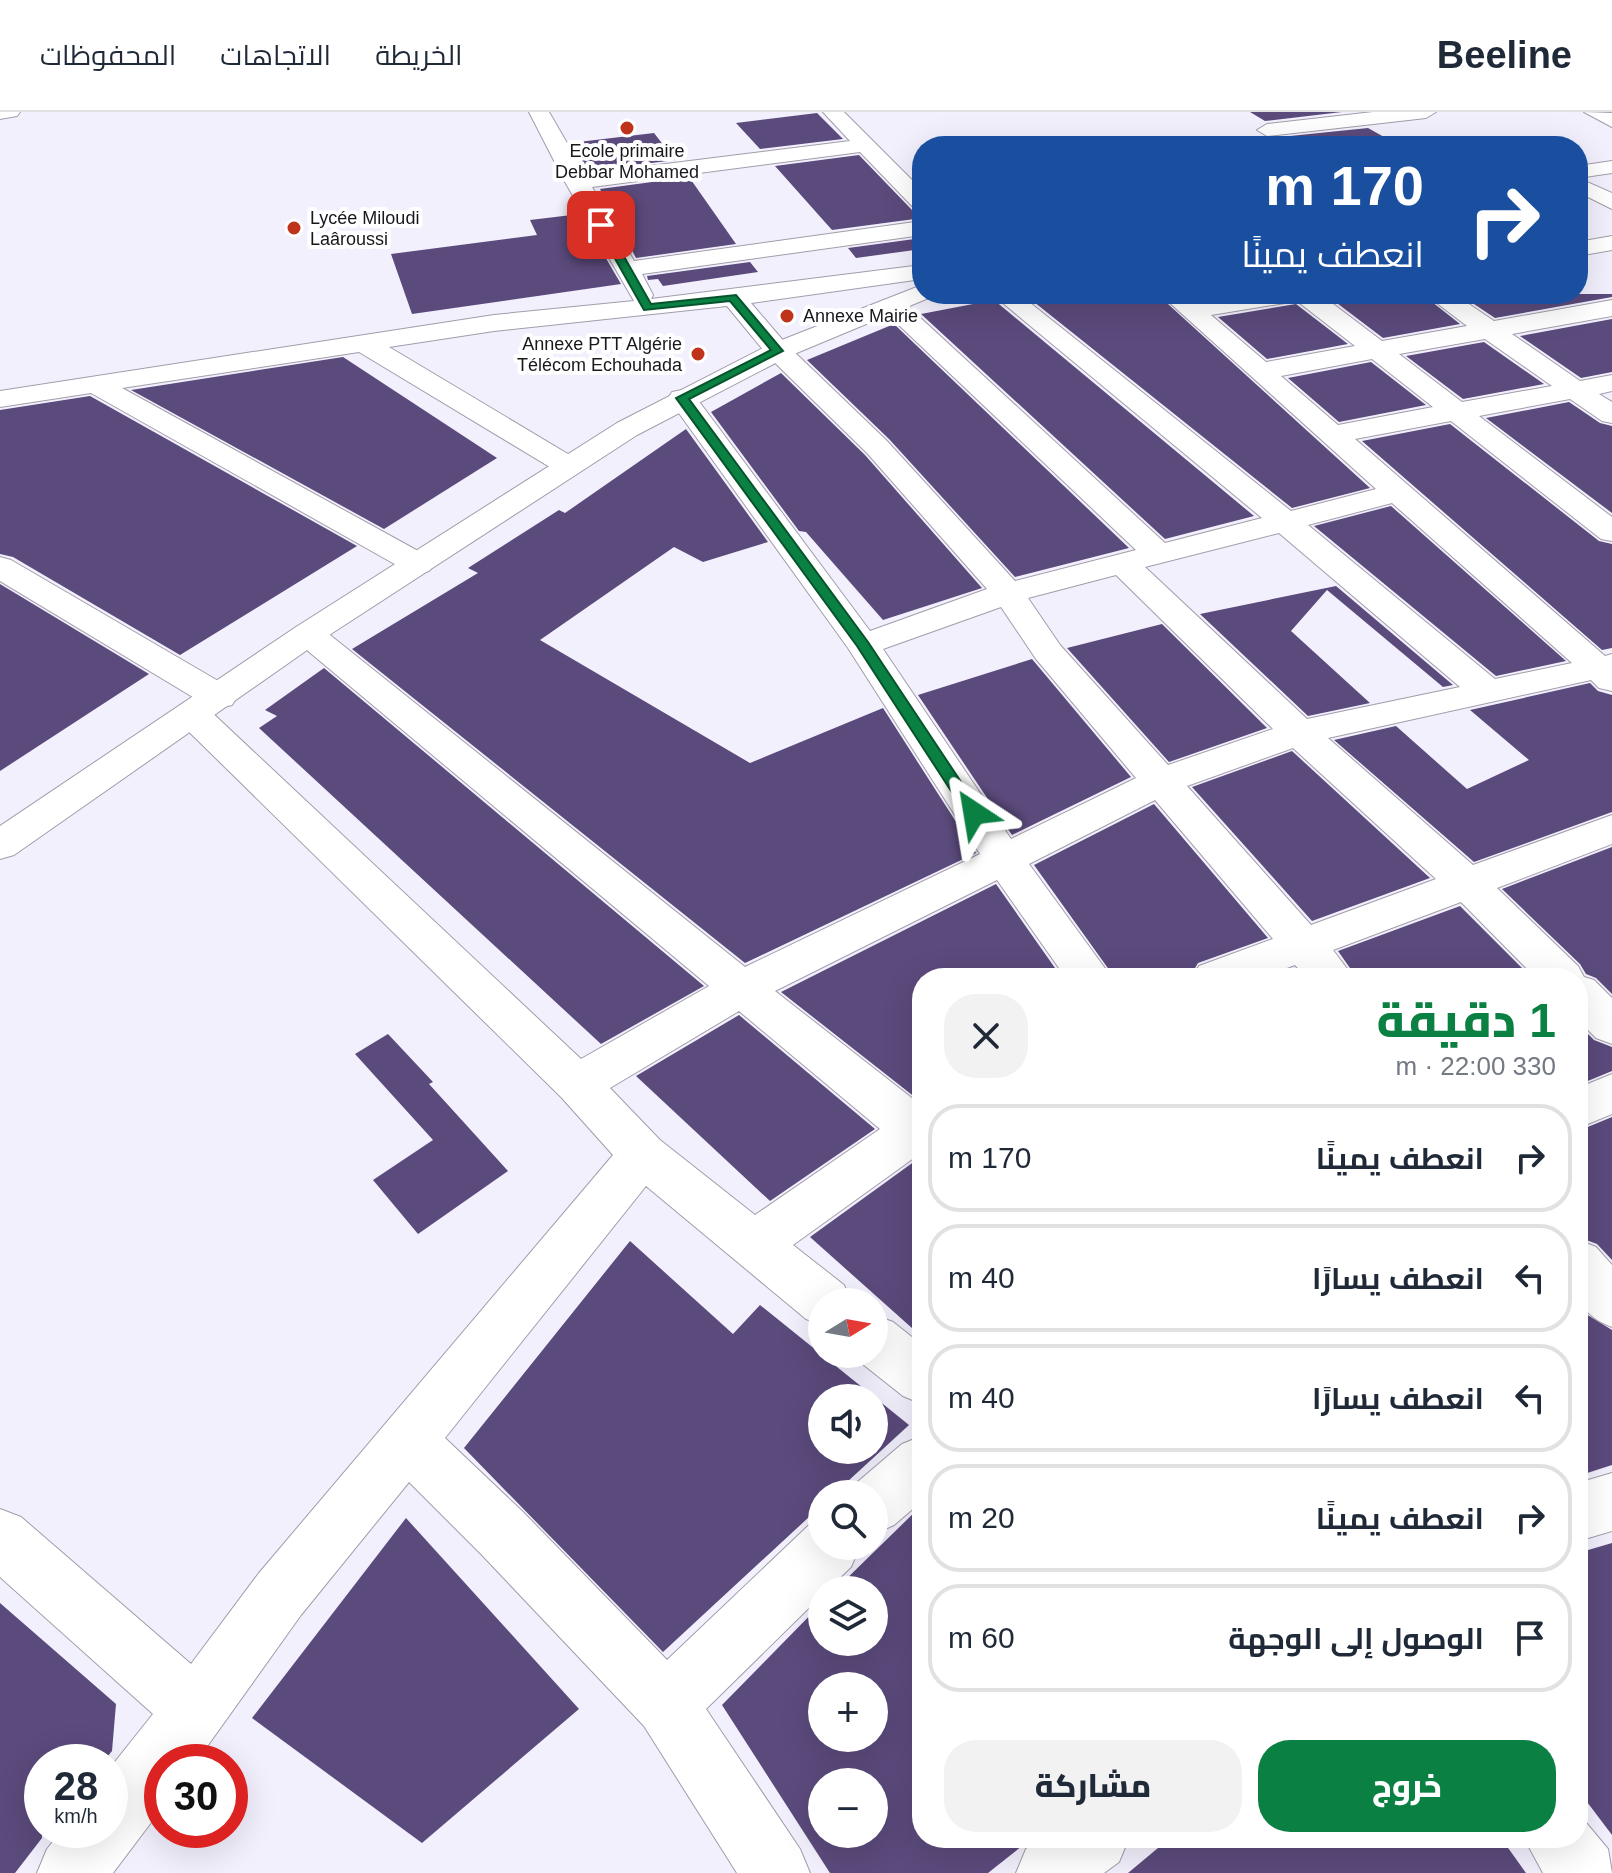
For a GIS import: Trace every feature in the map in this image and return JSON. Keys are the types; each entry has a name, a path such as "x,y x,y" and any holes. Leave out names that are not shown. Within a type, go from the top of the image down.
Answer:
{"street":[{"path":"0,113 10,112"},
{"path":"539,112 647,308"},
{"path":"833,112 912,193"},
{"path":"1267,130 1332,116 1372,117 1426,112"},
{"path":"1594,112 1612,121"},
{"path":"1372,117 1403,136"},
{"path":"1247,118 1276,136"},
{"path":"576,182 866,145"},
{"path":"1588,176 1612,167"},
{"path":"1588,180 1612,180"},
{"path":"1588,186 1612,202"},
{"path":"626,269 912,229"},
{"path":"1588,247 1612,243"},
{"path":"806,244 832,283"},
{"path":"0,399 494,323 733,298 912,273"},
{"path":"733,298 778,351 877,447 1008,593 1048,652 1323,968"},
{"path":"0,845 308,634 568,466 682,398 778,351 912,298"},
{"path":"1588,302 1607,312"},
{"path":"918,304 1157,553"},
{"path":"1016,304 1283,520 1487,691"},
{"path":"1184,304 1608,671"},
{"path":"1317,304 1612,532"},
{"path":"1451,304 1612,415"},
{"path":"1262,371 1607,312"},
{"path":"363,343 568,466"},
{"path":"1334,434 1612,383"},
{"path":"96,385 418,564"},
{"path":"682,398 863,645 1005,861 1083,968"},
{"path":"863,645 1008,593 1399,492"},
{"path":"1121,562 1299,733 1468,884 1553,968"},
{"path":"0,567 206,706 643,1154 808,1289"},
{"path":"308,634 740,989 912,1125"},
{"path":"577,1084 740,989 1160,782 1299,733 1487,691 1608,671"},
{"path":"1241,968 1612,829"},
{"path":"1588,1002 1612,1026"},
{"path":"1588,1104 1612,1093"},
{"path":"752,1245 912,1136"},
{"path":"128,1799 280,1594 643,1154"},
{"path":"1588,1275 1612,1303"},
{"path":"888,1351 912,1370"},
{"path":"407,1441 502,1533 666,1704 776,1873"},
{"path":"888,1493 912,1473"},
{"path":"1588,1509 1612,1502"},
{"path":"0,1538 196,1710"},
{"path":"666,1704 815,1560"},
{"path":"71,1873 90,1848"},
{"path":"1050,1873 1082,1848"},
{"path":"1565,1848 1584,1873"}],"building":[{"path":"1250,112 1342,112 1265,121"},
{"path":"817,113 843,139 760,149 736,123"},
{"path":"1368,128 1382,136 1290,136"},
{"path":"654,133 675,160 588,171 570,143"},
{"path":"859,155 912,210 912,219 832,230 775,166"},
{"path":"689,177 736,244 636,258 600,189"},
{"path":"580,214 621,284 412,314 391,254 537,235 530,220"},
{"path":"912,239 912,250 856,258 848,248"},
{"path":"750,262 758,272 663,286 658,279 648,280 647,276"},
{"path":"1588,294 1612,294 1612,297 1588,301"},
{"path":"973,304 999,304 1254,516 1165,539 921,314"},
{"path":"1037,304 1168,304 1370,488 1292,508"},
{"path":"1296,304 1348,344 1267,359 1218,317"},
{"path":"1338,304 1435,304 1460,324 1383,338"},
{"path":"1474,304 1573,304 1495,318"},
{"path":"1612,319 1612,372 1581,378 1520,336"},
{"path":"894,324 1129,548 1015,577 889,439 807,360"},
{"path":"1484,342 1544,384 1463,399 1406,356"},
{"path":"343,357 497,458 384,529 131,390"},
{"path":"1371,362 1426,405 1339,422 1288,378"},
{"path":"781,373 865,455 982,588 883,620 806,532 799,531 711,412"},
{"path":"90,396 357,546 180,655 13,557 0,554 0,410"},
{"path":"1569,402 1600,423 1612,426 1612,513 1486,418"},
{"path":"1450,424 1599,541 1612,544 1612,648 1602,650 1362,441"},
{"path":"686,429 768,542 703,562 674,547 540,640 750,763 883,708 976,853 745,963 352,649 478,573 468,568 559,510 565,513"},
{"path":"1391,506 1566,661 1496,676 1314,526"},
{"path":"0,584 149,674 0,771"},
{"path":"1336,586 1453,685 1443,687 1327,590 1291,631 1370,703 1308,716 1200,614"},
{"path":"1162,624 1267,728 1169,762 1067,648"},
{"path":"1032,659 1131,777 1012,835 918,695"},
{"path":"324,668 704,986 601,1044 259,728 277,716 265,710"},
{"path":"1590,683 1598,691 1612,695 1612,812 1474,862 1334,740 1396,726 1467,789 1529,760 1470,710"},
{"path":"1292,751 1430,878 1312,921 1192,787"},
{"path":"1154,804 1268,938 1198,963 1195,968 1108,968 1034,865"},
{"path":"1612,847 1612,994 1596,978 1588,975 1588,968 1582,968 1502,889"},
{"path":"996,884 1055,968 912,968 912,1095 781,992"},
{"path":"1460,906 1522,968 1350,968 1338,951"},
{"path":"739,1015 875,1129 770,1201 636,1076"},
{"path":"388,1034 508,1171 418,1234 373,1180 433,1140 355,1054"},
{"path":"1588,1034 1594,1040 1612,1047 1612,1071 1588,1081"},
{"path":"1612,1117 1612,1260 1597,1244 1588,1241 1588,1127"},
{"path":"912,1163 912,1328 888,1307 888,1288 867,1288 810,1237"},
{"path":"630,1241 733,1334 760,1305 808,1344 808,1368 838,1368 858,1384 808,1384 808,1464 867,1464 849,1480 808,1480 808,1518 663,1652 464,1448"},
{"path":"1588,1315 1612,1330 1612,1465 1588,1473"},
{"path":"888,1408 909,1425 888,1444"},
{"path":"912,1515 912,1848 1019,1848 988,1873 830,1873 814,1848 888,1848 888,1768 808,1768 808,1839 722,1705 808,1617 808,1656 888,1656 888,1576 849,1576 866,1560 888,1560 888,1538"},
{"path":"406,1518 579,1709 422,1843 252,1718"},
{"path":"1612,1543 1612,1835 1588,1803 1588,1550"},
{"path":"0,1603 116,1704 113,1744 24,1744 24,1848 34,1848 15,1873 0,1873"},
{"path":"1158,1848 1508,1848 1526,1873 1128,1873"}],"place":[{"name":"Ecole primaire Debbar Mohamed","path":"627,128"},
{"name":"Lycée Miloudi Laâroussi","path":"294,228"},
{"name":"Annexe Mairie","path":"787,316"},
{"name":"Annexe PTT Algérie Télécom Echouhada","path":"698,354"}],"route":[{"path":"601,225 647,308 733,298 778,351 682,398 863,645 974,813"}]}
